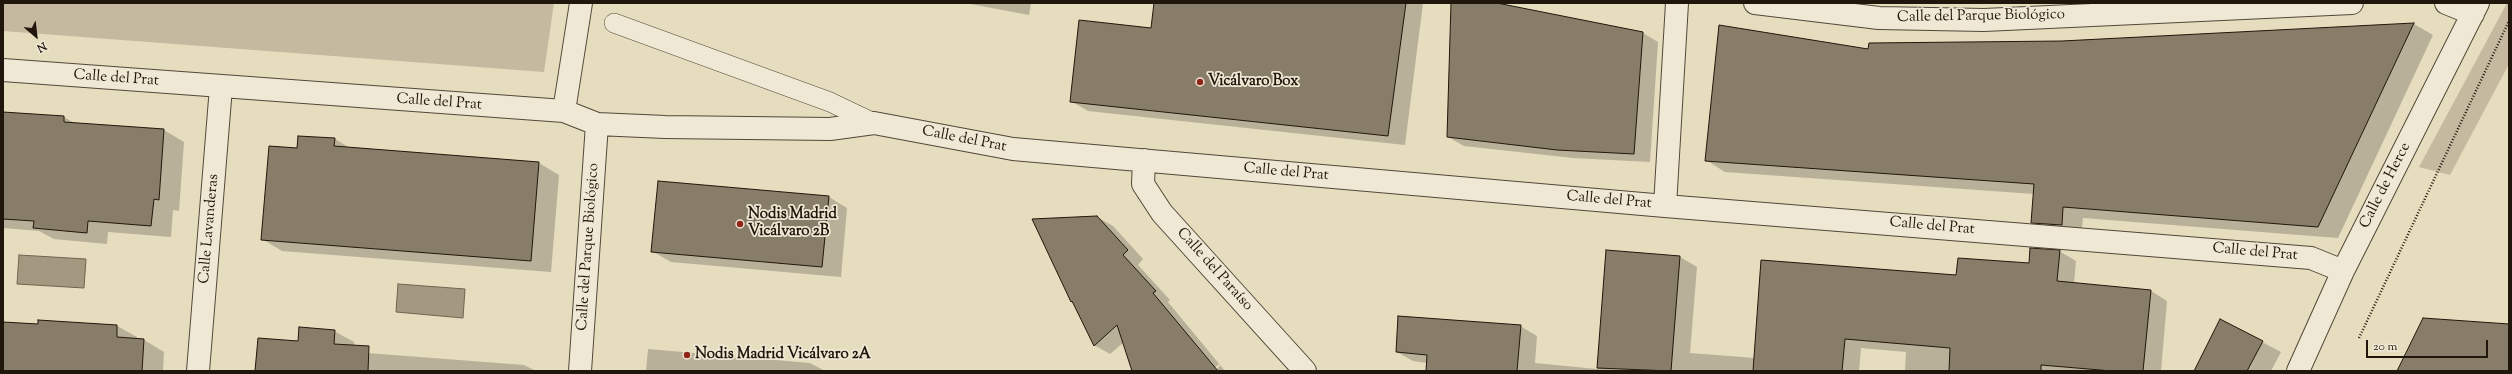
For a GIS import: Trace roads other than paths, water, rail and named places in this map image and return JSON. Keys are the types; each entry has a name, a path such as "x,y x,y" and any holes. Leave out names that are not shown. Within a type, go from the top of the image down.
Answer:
{"street":[{"path":"564,111 581,3"},
{"path":"1665,206 1677,3"},
{"name":"Calle del Parque Biológico","path":"1755,3 1879,18 1984,20 2352,3"},
{"path":"2446,3 2476,8"},
{"name":"Calle de Herce","path":"2298,371 2342,272 2476,8"},
{"name":"Calle del Prat","path":"3,70 564,111 597,124 665,127 830,129 874,123 1013,149 1665,206 2311,258 2342,272"},
{"name":"Calle Lavanderas","path":"198,371 221,87"},
{"name":"Calle del Parque Biológico","path":"580,371 597,124"},
{"name":"Calle del Paraíso","path":"1144,160 1143,184 1162,213 1306,371"}],"lane":[{"name":"Calle del Prat","path":"614,23 830,102 874,123"}],"place":[{"name":"Vicálvaro Box","path":"1200,82"},
{"name":"Nodis Madrid Vicálvaro 2B","path":"740,224"},
{"name":"Nodis Madrid Vicálvaro 2A","path":"687,355"}]}
